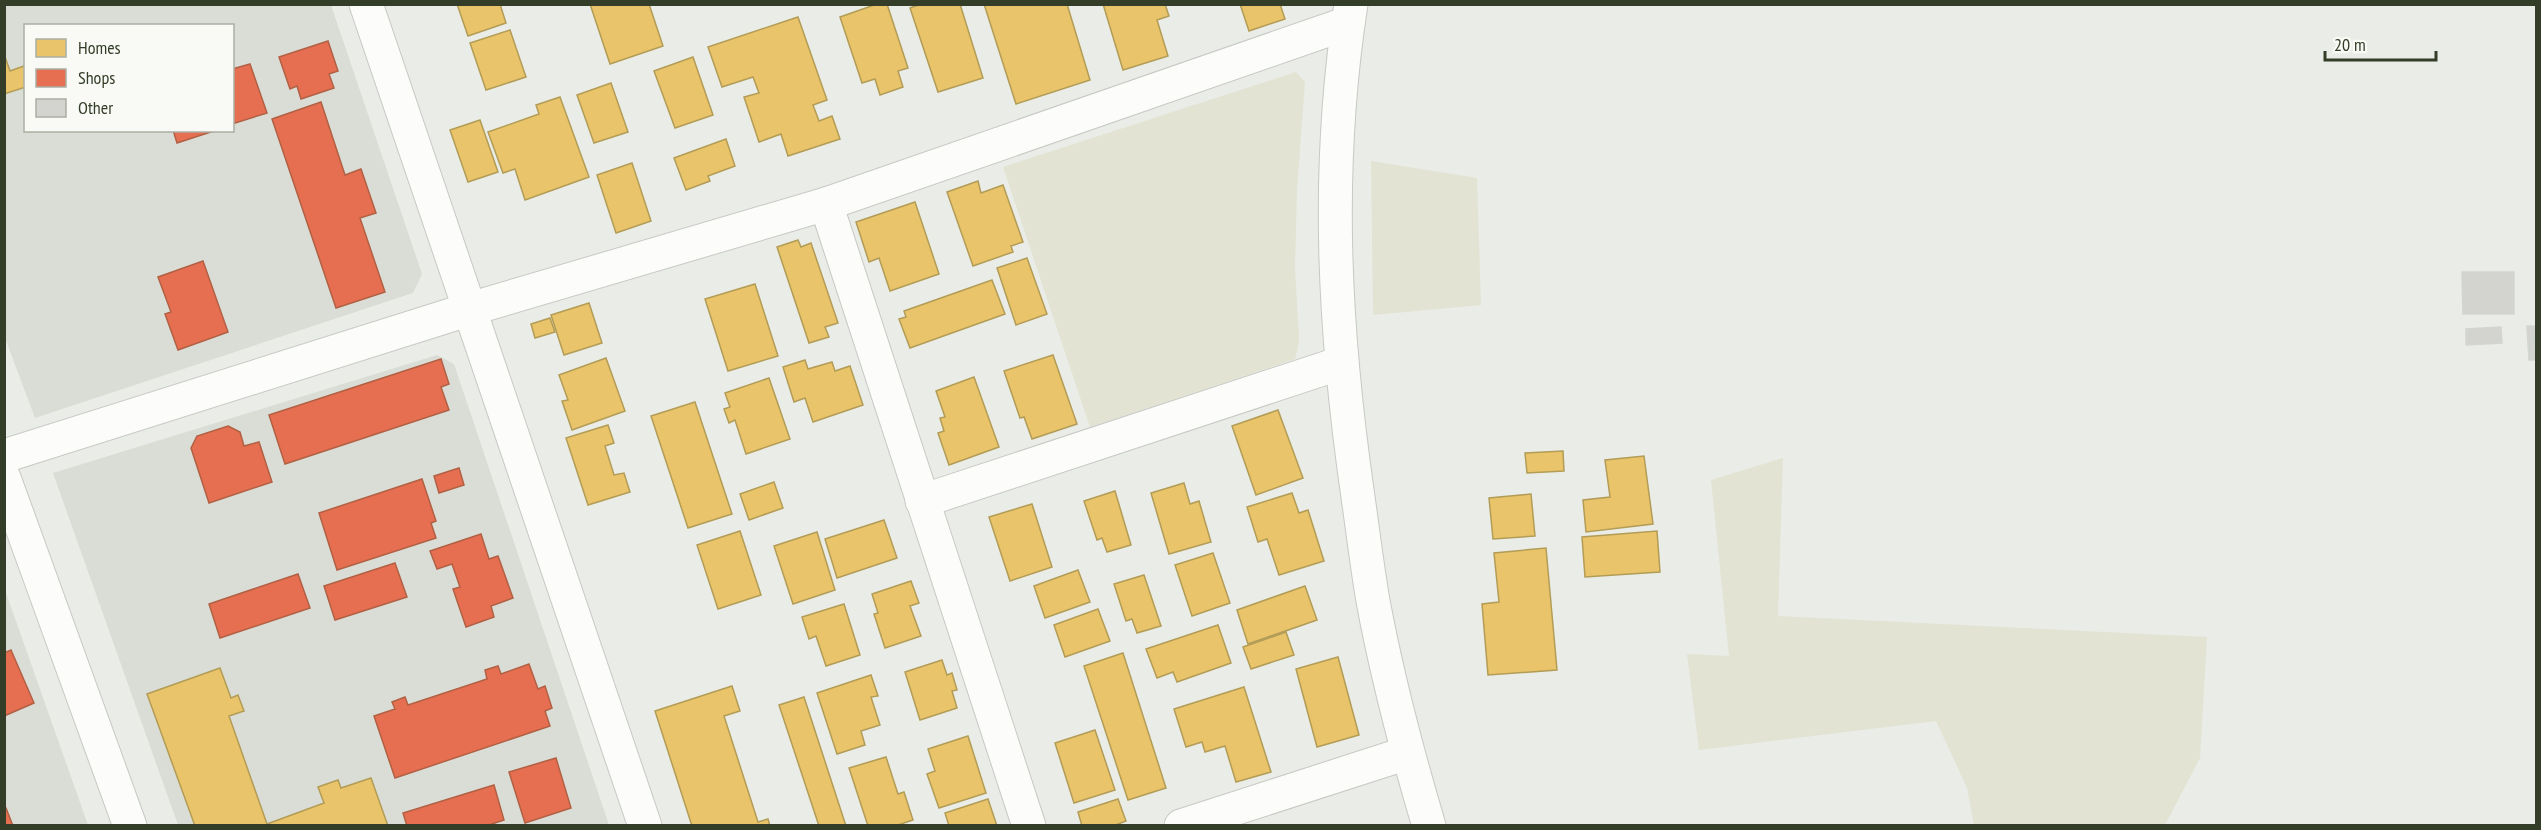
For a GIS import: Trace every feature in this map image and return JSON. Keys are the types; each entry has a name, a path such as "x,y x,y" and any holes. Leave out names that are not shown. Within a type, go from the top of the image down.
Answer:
{"street":[{"path":"366,4 645,825"},
{"path":"4,456 470,309 826,204 1349,14 1336,142 1334,260 1341,363 1374,601 1407,753 1429,825"},
{"path":"826,204 1029,825"},
{"path":"922,501 1341,363"},
{"path":"4,478 130,825"},
{"path":"1181,825 1407,753"}],"shaded area":[{"path":"5,5 331,5 422,274 413,293 35,418 5,338"},
{"path":"437,355 454,364 609,825 178,825 53,473"},
{"path":"5,590 88,825 5,825"}],"green space":[{"path":"1296,72 1305,82 1297,190 1295,268 1299,341 1295,359 1090,427 1003,167"},
{"path":"1371,161 1477,178 1481,305 1373,315"},
{"path":"1783,458 1778,616 2207,637 2200,758 2165,825 1974,825 1967,788 1936,721 1699,750 1687,654 1729,656 1711,480"}],"building: Homes":[{"path":"457,4 500,4 506,23 468,36"},
{"path":"590,4 649,4 663,46 610,64"},
{"path":"877,4 887,4 908,68 898,71 903,87 880,95 875,79 862,83 840,17"},
{"path":"921,4 960,4 983,78 938,92 910,8"},
{"path":"984,4 1067,4 1090,80 1016,104"},
{"path":"1103,4 1165,4 1169,16 1157,20 1168,56 1123,70"},
{"path":"1240,4 1280,4 1285,19 1249,31"},
{"path":"798,17 827,100 813,105 819,121 832,116 840,139 788,156 781,134 759,142 744,97 759,93 753,77 722,87 708,47"},
{"path":"510,30 526,77 486,90 470,43"},
{"path":"4,54 10,71 24,66 24,88 4,94"},
{"path":"693,57 713,115 675,128 654,71"},
{"path":"611,83 628,132 594,143 577,95"},
{"path":"560,97 589,177 525,200 515,169 503,173 488,132 539,114 536,105"},
{"path":"480,120 498,172 468,182 450,130"},
{"path":"726,139 735,166 708,176 710,181 686,190 674,158"},
{"path":"632,163 651,221 616,233 597,175"},
{"path":"978,181 981,193 1003,185 1023,242 1011,246 1013,252 973,266 947,192"},
{"path":"915,202 939,274 890,291 879,258 869,262 856,222"},
{"path":"798,240 801,247 811,243 838,323 825,327 829,337 809,343 777,247"},
{"path":"1027,258 1047,314 1016,325 997,268"},
{"path":"992,280 1005,314 910,348 899,319 906,317 904,311"},
{"path":"755,284 778,356 728,371 705,299"},
{"path":"589,303 602,343 564,355 551,315"},
{"path":"550,318 555,332 535,338 531,324"},
{"path":"1053,355 1077,424 1032,439 1024,417 1020,418 1004,371"},
{"path":"606,358 625,411 572,430 562,401 568,400 559,375"},
{"path":"805,360 808,369 832,362 835,371 850,366 863,405 813,422 805,398 794,402 783,367"},
{"path":"974,377 999,447 949,465 938,433 944,431 940,418 945,417 936,391"},
{"path":"769,378 790,439 746,454 735,420 729,423 724,409 730,407 725,393"},
{"path":"695,402 732,514 688,528 651,416"},
{"path":"1278,410 1303,478 1256,495 1232,426"},
{"path":"608,425 614,443 605,446 614,475 624,473 630,492 588,505 566,438"},
{"path":"1563,451 1564,471 1527,473 1525,453"},
{"path":"1644,456 1653,524 1586,532 1583,500 1610,497 1605,460"},
{"path":"774,482 783,508 749,520 740,494"},
{"path":"1184,483 1190,504 1199,501 1211,542 1169,554 1151,493"},
{"path":"1115,491 1131,545 1107,552 1102,538 1097,540 1084,501"},
{"path":"1292,493 1299,513 1308,510 1324,561 1279,575 1267,539 1258,542 1247,507"},
{"path":"1531,494 1535,536 1493,539 1489,498"},
{"path":"1032,504 1052,567 1010,581 989,517"},
{"path":"884,520 897,558 837,578 825,539"},
{"path":"740,531 761,595 718,609 697,545"},
{"path":"1657,531 1660,572 1585,577 1582,537"},
{"path":"817,532 835,590 793,604 774,546"},
{"path":"1546,548 1557,670 1488,675 1482,604 1499,602 1494,553"},
{"path":"1213,553 1230,603 1192,616 1175,565"},
{"path":"1078,570 1090,602 1045,618 1034,586"},
{"path":"1144,575 1161,626 1137,633 1132,619 1126,621 1114,584"},
{"path":"911,581 919,603 910,606 921,636 885,648 874,614 878,613 872,594"},
{"path":"1305,586 1317,620 1248,644 1237,610"},
{"path":"844,604 860,655 826,666 816,636 809,639 802,617"},
{"path":"1098,609 1110,641 1065,657 1054,625"},
{"path":"1218,625 1231,663 1177,682 1173,672 1157,678 1146,649"},
{"path":"1286,632 1294,655 1251,669 1243,647"},
{"path":"1123,653 1166,788 1128,800 1084,666"},
{"path":"1338,657 1359,735 1317,747 1296,669"},
{"path":"942,660 947,675 952,673 957,690 952,691 957,708 920,720 905,672"},
{"path":"220,668 231,698 238,695 244,711 229,716 267,824 324,803 318,787 338,780 341,788 371,778 388,826 195,826 147,694"},
{"path":"871,675 878,696 871,697 880,725 861,731 865,745 837,754 817,693"},
{"path":"732,686 740,711 724,716 758,822 768,819 770,826 692,826 655,711"},
{"path":"1244,687 1271,772 1236,782 1225,746 1205,752 1202,742 1186,747 1174,709"},
{"path":"804,697 846,826 819,826 779,705"},
{"path":"1095,730 1115,790 1074,803 1055,743"},
{"path":"968,736 986,793 939,808 927,774 935,771 928,749"},
{"path":"886,757 898,794 904,792 913,820 895,826 868,826 849,768"},
{"path":"988,799 997,826 949,826 945,813"},
{"path":"1118,799 1126,821 1113,826 1082,826 1078,812"}],"building: Shops":[{"path":"328,41 338,71 329,74 334,88 301,99 297,86 290,89 279,57"},
{"path":"250,64 267,113 234,123 234,68"},
{"path":"321,102 345,175 361,169 376,213 360,218 385,292 336,308 272,119"},
{"path":"174,132 211,132 177,143"},
{"path":"203,261 228,332 178,350 165,314 171,312 158,277"},
{"path":"441,359 449,384 441,387 449,410 285,464 269,415"},
{"path":"228,426 240,432 244,446 259,442 272,482 209,503 191,448 197,436"},
{"path":"459,468 464,485 439,493 434,476"},
{"path":"422,479 436,521 431,523 436,538 337,570 319,513"},
{"path":"481,534 489,559 498,556 513,598 491,606 494,617 466,627 453,589 460,587 452,564 437,569 430,551"},
{"path":"395,563 407,597 335,620 324,586"},
{"path":"298,574 310,608 220,638 209,604"},
{"path":"11,650 34,703 4,716 4,653"},
{"path":"529,664 538,689 545,686 552,708 545,711 550,726 395,778 374,716 395,709 392,702 405,697 408,705 487,679 485,670 498,666 501,674"},
{"path":"556,758 571,808 525,823 509,772"},
{"path":"494,785 504,820 486,826 407,826 403,813"},
{"path":"4,808 6,808 13,826 4,826"}],"building: Other":[{"path":"2462,272 2514,272 2514,314 2463,314"},
{"path":"2527,326 2536,326 2536,360 2529,360"},
{"path":"2501,327 2502,343 2466,345 2466,329"}]}
